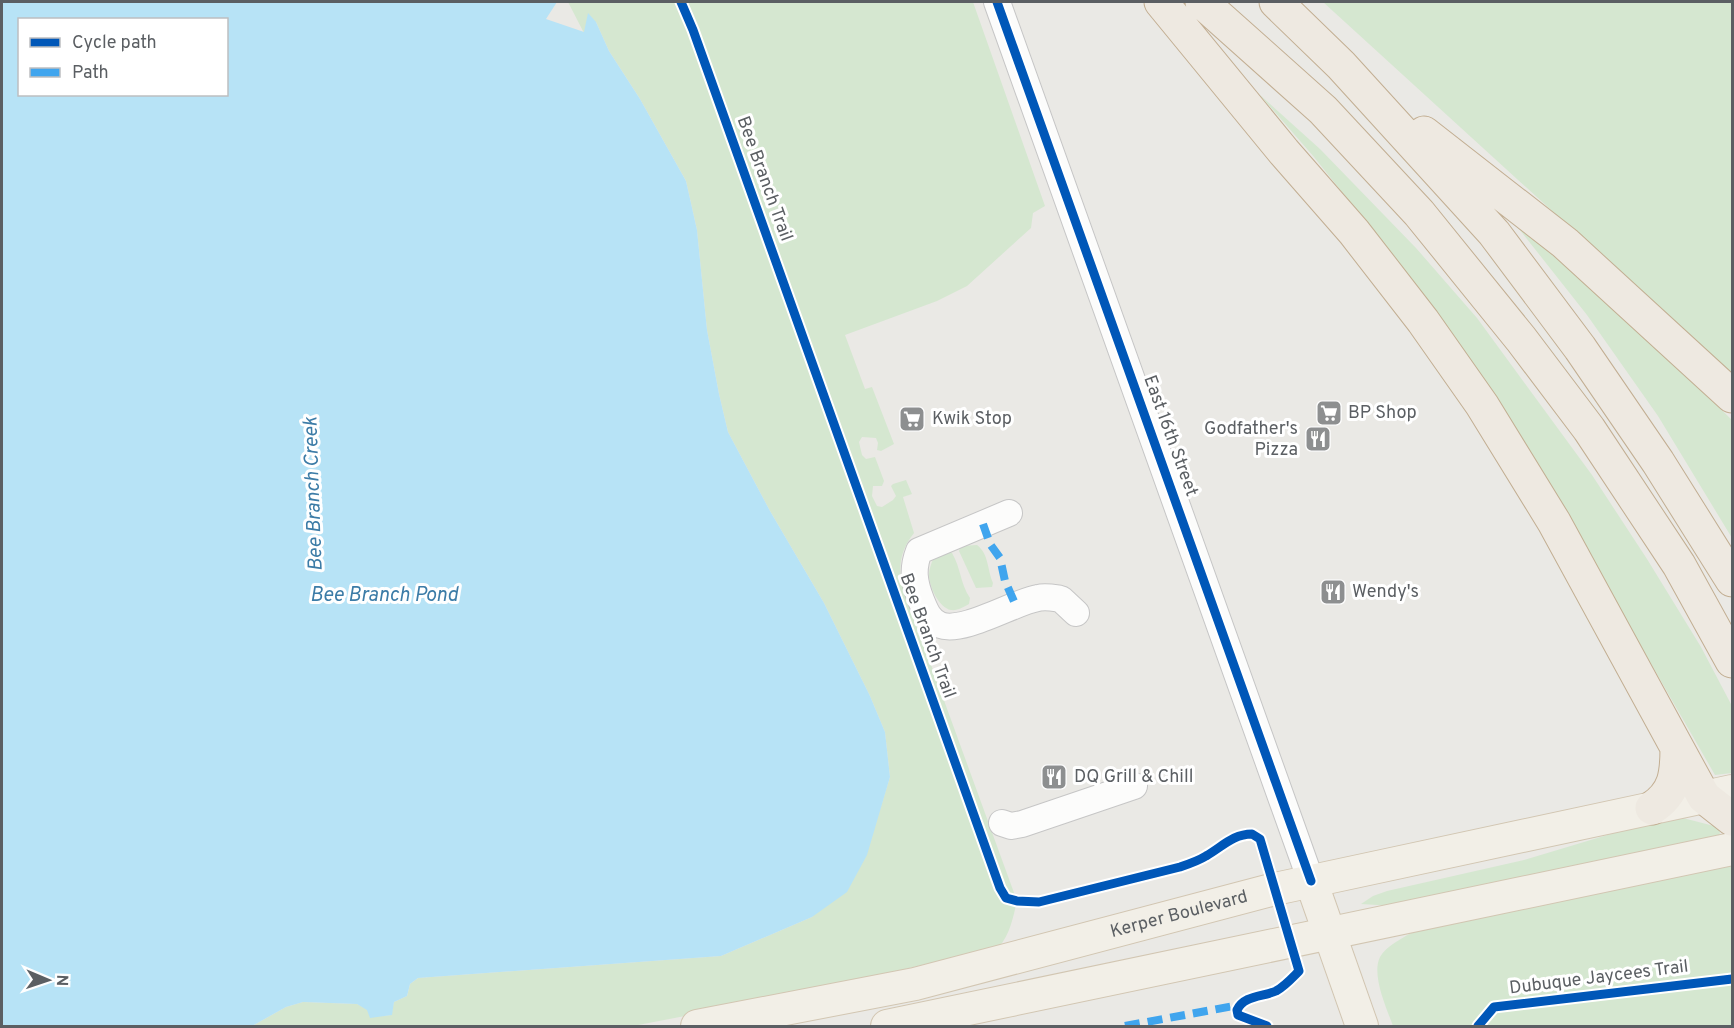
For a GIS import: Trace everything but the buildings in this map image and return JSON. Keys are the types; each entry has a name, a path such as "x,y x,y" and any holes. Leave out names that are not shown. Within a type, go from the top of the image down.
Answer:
{"highway":[{"path":"1161,2 1284,152 1354,232 1423,321 1488,415 1554,522 1677,748 1718,794 1732,819"},
{"path":"1202,2 1323,110 1419,213 1521,339 1588,429 1679,565 1732,661"},
{"path":"1276,2 1341,65 1494,232 1580,348 1658,462 1732,580"},
{"path":"1341,65 1564,243 1732,396"},
{"path":"1652,808 1667,796 1674,782 1677,748"}],"main road":[{"name":"Kerper Boulevard","path":"697,1026 915,984 1311,881 1718,794"},
{"path":"887,1026 963,1012 1065,988 1732,849"},
{"name":"East 16th Street","path":"1311,881 1362,1026"}],"street":[{"name":"East 16th Street","path":"997,2 1311,881"},
{"path":"1009,513 919,550 914,562 913,577 928,617 939,625 951,626 970,622 1038,598 1062,599 1076,613"},
{"path":"1002,823 1011,826 1022,824 1134,786"}],"green space":[{"path":"568,2 973,2 1045,206 1033,213 1031,228 967,286 937,301 845,335 865,389 872,387 894,444 881,451 877,450 876,438 862,437 859,442 862,455 866,459 875,457 884,481 882,486 873,486 872,496 877,506 882,507 896,496 891,486 906,480 912,494 903,497 914,533 906,545 902,558 900,571 902,585 1017,901 1012,920 1006,937 999,947 794,995 633,1026 252,1026 286,1007 303,1002 357,1004 382,1016 391,1015 394,1002 407,996 410,984 418,978 721,956 812,917 878,816 890,777 885,732 870,696 824,603 770,511 728,432 707,330 697,230 686,181 640,99 609,51 596,22 584,33"},
{"path":"1323,2 1732,2 1732,375"},
{"path":"1259,94 1320,149 1416,248 1477,318 1592,475 1701,647 1732,706 1732,773 1715,775 1627,622 1401,266 1314,157"},
{"path":"1512,220 1642,333 1732,420 1732,538 1658,416 1587,315"},
{"path":"977,545 986,557 992,587 976,588 959,551 961,546"},
{"path":"944,550 952,553 970,598 969,604 956,610 942,605 929,580 934,556"},
{"path":"1679,817 1718,827 1720,833 1718,838 1620,856 1393,906 1361,904 1387,891 1524,860 1654,821"},
{"path":"1732,866 1732,1026 1393,1026 1381,992 1377,973 1378,964 1386,949 1414,931 1604,889"}],"water":[{"name":"Bee Branch Pond","path":"2,2 557,2 546,19 584,32 588,13 596,22 609,51 640,99 686,181 697,230 707,330 728,432 770,511 824,603 870,696 885,732 890,777 867,855 847,892 812,917 721,956 418,978 410,984 407,996 394,1002 392,1015 370,1018 367,1010 357,1004 303,1002 286,1007 252,1026 2,1026"}],"marked path":[{"path":"983,524 990,544 1000,558 1005,581 1016,606"},
{"path":"1125,1026 1239,1005"}],"cycle path":[{"name":"Bee Branch Trail","path":"681,2 693,30 1000,888 1006,898 1039,902 1180,867 1203,858 1239,836 1252,834 1260,839 1299,971 1279,989 1249,999 1237,1010 1238,1015 1267,1026"},
{"path":"997,2 1311,881"},
{"name":"Dubuque Jaycees Trail","path":"1478,1026 1494,1007 1732,979"}],"place":[{"name":"BP Shop","path":"1329,413"},
{"name":"Kwik Stop","path":"912,419"},
{"name":"Godfather's Pizza","path":"1318,439"},
{"name":"Wendy's","path":"1333,592"},
{"name":"DQ Grill & Chill","path":"1054,777"}],"water label":[{"name":"Bee Branch Creek","path":"314,494"}]}
